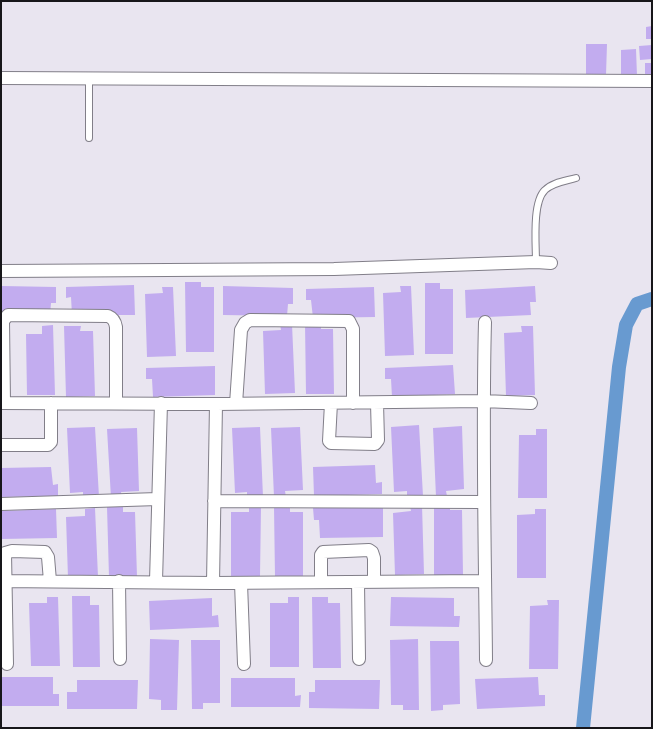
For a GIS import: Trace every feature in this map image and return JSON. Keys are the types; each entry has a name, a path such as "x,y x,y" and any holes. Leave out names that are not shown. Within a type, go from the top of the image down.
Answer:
{"street":[{"path":"1,78 652,81"},
{"path":"1,271 334,269 536,258 550,263"},
{"path":"116,403 116,327 112,317 6,316 3,321 2,402 51,403 236,404 483,401 531,403"},
{"path":"236,404 241,330 245,323 250,320 349,321 353,329 353,403"},
{"path":"485,322 483,502 486,660"},
{"path":"1,445 48,445 51,442 51,403"},
{"path":"156,581 160,403"},
{"path":"331,403 329,441 331,443 375,444 378,440 377,403"},
{"path":"213,583 216,404"},
{"path":"1,504 158,499"},
{"path":"214,501 483,502"},
{"path":"321,582 321,555 323,552 369,550 372,552 374,558 374,582"},
{"path":"6,664 4,555 6,552 12,551 44,552 48,557 50,581"},
{"path":"4,581 156,581 241,583 485,581"},
{"path":"120,581 120,659"},
{"path":"358,582 359,659"},
{"path":"241,583 244,664"}],"lane":[{"path":"89,79 89,138"},
{"path":"536,258 536,217 539,199 544,190 553,184 576,178"}],"building":[{"path":"652,26 652,39 646,39 646,27"},
{"path":"586,44 607,44 606,75 586,74"},
{"path":"652,45 652,59 640,60 639,46"},
{"path":"636,49 637,76 621,76 621,50"},
{"path":"645,63 652,63 652,76 645,76"},
{"path":"185,282 201,282 201,287 214,287 214,352 186,352"},
{"path":"425,283 440,283 440,289 453,289 453,354 425,354"},
{"path":"134,285 135,315 72,315 71,297 66,298 66,287"},
{"path":"1,286 56,287 56,303 51,303 50,315 1,314"},
{"path":"223,286 293,288 293,304 288,304 287,316 223,315"},
{"path":"400,286 411,286 414,355 385,356 383,293 401,292"},
{"path":"535,286 536,302 530,302 531,315 466,318 465,290"},
{"path":"162,287 173,287 176,356 147,357 145,294 163,293"},
{"path":"374,287 375,317 313,318 311,300 306,300 306,289"},
{"path":"305,323 321,323 321,329 333,329 334,394 306,394"},
{"path":"280,324 292,324 295,393 265,394 263,331 281,330"},
{"path":"53,325 55,395 27,395 26,334 42,334 42,326"},
{"path":"64,326 81,326 80,331 93,331 95,396 66,397"},
{"path":"521,326 533,326 535,395 506,396 504,333 522,332"},
{"path":"453,365 455,394 392,397 391,379 385,379 385,368"},
{"path":"215,366 215,395 153,397 152,379 146,379 146,368"},
{"path":"419,425 423,496 407,497 407,491 394,492 391,427"},
{"path":"462,426 464,489 446,491 447,496 436,497 433,428"},
{"path":"95,427 99,497 83,498 83,492 70,493 67,428"},
{"path":"260,427 263,497 247,498 247,492 235,493 232,428"},
{"path":"300,427 303,490 285,491 286,497 274,497 271,428"},
{"path":"137,428 139,491 121,492 122,498 111,498 107,429"},
{"path":"536,429 547,429 547,498 518,498 519,435 536,435"},
{"path":"375,465 376,483 382,482 382,494 314,496 313,467"},
{"path":"51,467 53,485 58,484 58,496 1,497 1,468"},
{"path":"434,504 450,504 450,510 462,510 463,575 434,575"},
{"path":"422,505 424,574 395,575 393,513 411,511 410,506"},
{"path":"123,506 123,512 135,512 137,577 109,577 107,507"},
{"path":"249,506 261,506 260,576 231,576 231,512 249,512"},
{"path":"274,507 290,507 290,512 303,512 303,577 275,577"},
{"path":"95,508 98,577 68,578 66,517 85,516 85,509"},
{"path":"313,508 383,508 383,537 320,538 319,520 314,520"},
{"path":"56,509 57,538 1,539 1,511"},
{"path":"535,509 546,509 546,578 517,578 517,515 535,514"},
{"path":"72,596 90,596 90,605 99,605 100,667 73,667"},
{"path":"47,597 58,597 60,666 31,666 29,603 47,603"},
{"path":"288,597 299,597 299,667 270,667 270,603 288,603"},
{"path":"312,597 328,597 328,603 340,603 341,668 313,668"},
{"path":"391,597 454,598 454,616 460,616 459,627 390,626"},
{"path":"212,598 212,616 218,615 219,627 150,630 149,601"},
{"path":"547,600 559,600 558,669 529,669 530,606 548,605"},
{"path":"150,639 179,640 177,710 161,710 161,700 149,699"},
{"path":"418,639 419,710 403,710 403,705 391,705 390,640"},
{"path":"191,640 220,640 220,703 203,703 203,709 192,709"},
{"path":"430,641 459,641 460,704 443,705 443,710 431,711"},
{"path":"1,677 53,677 53,694 59,694 59,706 1,706"},
{"path":"538,677 539,695 545,695 545,706 477,709 475,679"},
{"path":"231,678 295,678 295,696 301,695 300,707 231,707"},
{"path":"77,680 138,680 137,709 67,709 67,692 77,692"},
{"path":"315,680 380,680 379,709 309,708 309,692 315,692"}],"waterway":[{"path":"583,728 619,367 626,325 637,304 652,299"}]}
